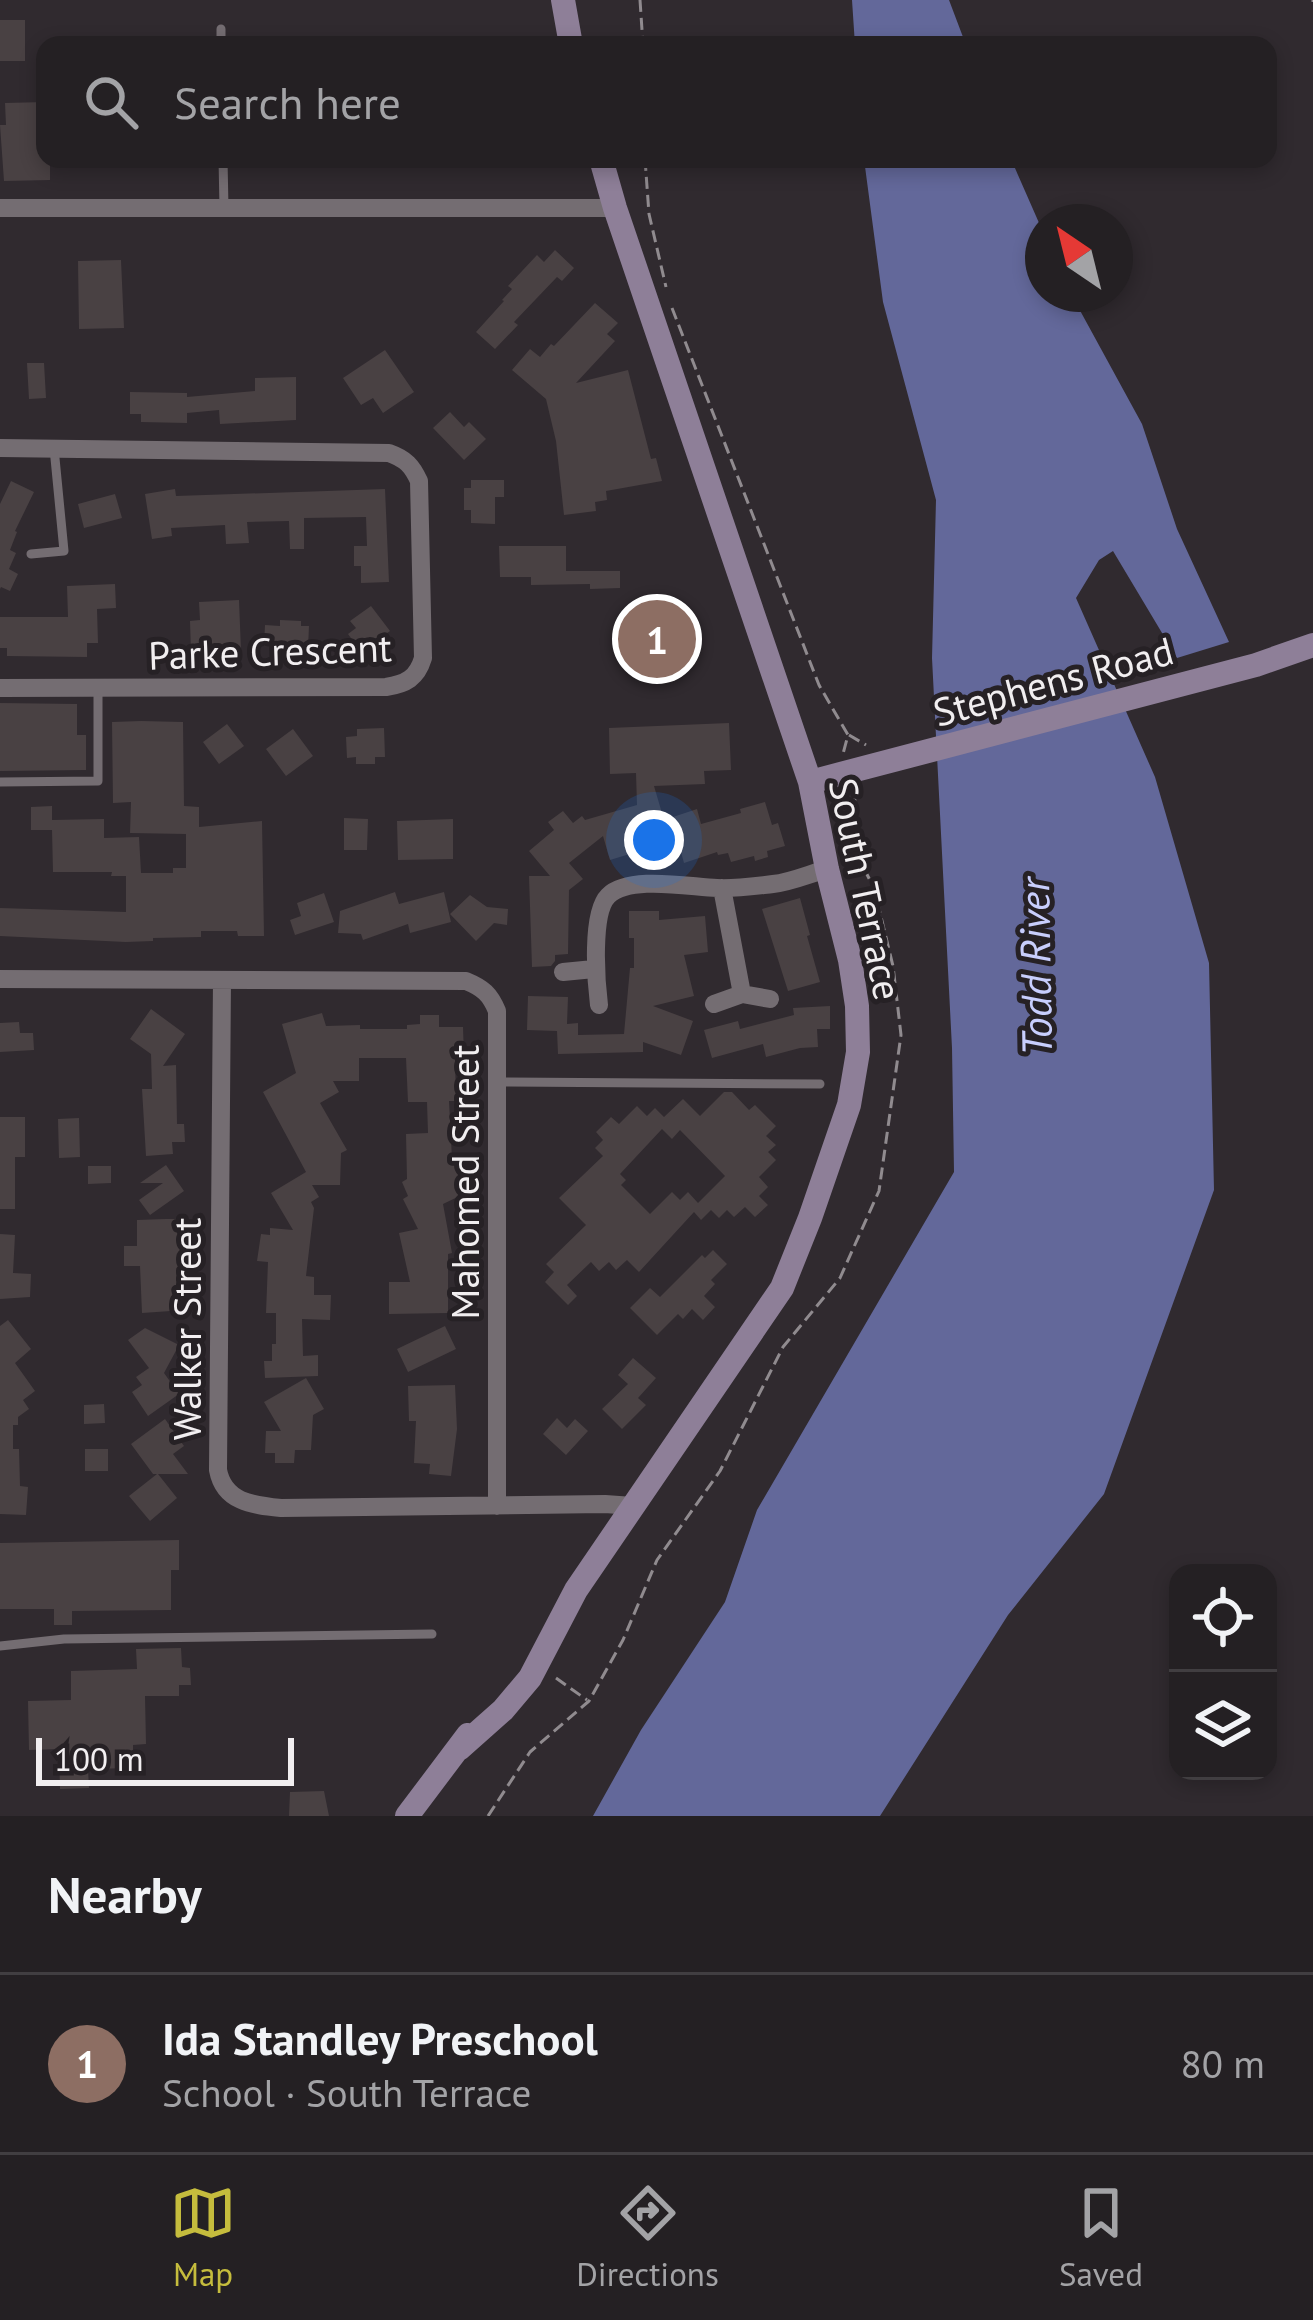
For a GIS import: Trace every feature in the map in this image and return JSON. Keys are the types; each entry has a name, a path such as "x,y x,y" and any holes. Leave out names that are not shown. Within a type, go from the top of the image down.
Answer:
{"street":[{"path":"563,0 569,36"},
{"name":"South Terrace","path":"407,1816 498,1701 544,1627 576,1590 782,1288 844,1122 858,1052 850,960 810,782 604,168"},
{"path":"0,208 615,208"},
{"name":"Parke Crescent","path":"0,448 389,453 403,458 419,481 422,658 412,679 386,687 0,688"},
{"name":"Stephens Road","path":"810,782 1256,665 1313,644"},
{"path":"599,1005 594,969 601,906 609,894 625,886 780,884 827,869"},
{"path":"722,888 742,994"},
{"path":"563,972 594,969"},
{"name":"Mahomed Street","path":"0,979 466,981 491,996 497,1011 497,1506"},
{"name":"Walker Street","path":"222,980 220,1482 243,1502 280,1508 605,1504 628,1514"},
{"path":"714,1004 742,994 770,999"}],"lane":[{"path":"221,29 221,36"},
{"path":"223,168 224,208"},
{"path":"31,554 64,551 54,448"},
{"path":"0,782 98,781 98,688"},
{"path":"497,1082 820,1084"},
{"path":"0,1646 64,1639 432,1634"}],"path":[{"path":"640,0 642,36"}],"water":[{"path":"852,0 949,0 963,36 854,36"},
{"name":"Todd River","path":"865,168 1015,168 1031,204 1025,204 1025,312 1081,312 1142,424 1177,529 1229,642 1177,658 1113,551 1099,560 1076,598 1155,777 1209,963 1214,1190 1104,1494 1008,1615 880,1816 593,1816 641,1730 725,1602 757,1510 954,1172 932,658 936,500 883,302"}],"building":[{"path":"0,20 25,20 25,61 0,61"},
{"path":"36,102 36,168 50,168 50,180 4,181 0,125 6,125 5,103"},
{"path":"555,250 574,268 562,281 557,277 495,349 476,332 537,255 544,262"},
{"path":"121,260 124,328 79,329 78,261"},
{"path":"595,303 618,323 607,334 615,341 576,383 628,370 651,459 656,458 662,481 606,491 607,500 595,502 596,511 564,515 546,399 512,370 530,349 540,357 554,346"},
{"path":"385,350 414,392 383,413 373,398 361,405 343,378"},
{"path":"27,363 44,363 46,398 29,399"},
{"path":"296,377 296,420 220,424 219,410 187,413 187,423 141,422 141,414 130,414 130,392 187,393 187,397 255,391 255,378"},
{"path":"450,412 464,427 469,422 486,439 464,460 433,428"},
{"path":"471,480 504,480 504,497 495,497 495,524 471,523 471,510 464,510 464,488 471,488"},
{"path":"11,481 34,492 10,550 16,553 9,569 18,574 10,591 0,589 0,504"},
{"path":"175,489 176,496 385,489 389,582 361,583 361,566 354,566 354,546 367,546 366,517 304,518 304,549 290,549 289,521 247,522 249,543 226,544 225,525 171,528 172,536 152,539 145,494"},
{"path":"115,494 122,518 84,528 78,504"},
{"path":"499,546 566,546 566,571 620,571 620,588 531,585 531,577 500,577"},
{"path":"115,584 116,608 97,609 98,643 87,643 87,657 7,656 7,648 0,648 0,617 68,617 67,586"},
{"path":"239,600 241,651 191,653 190,621 200,620 199,602"},
{"path":"371,606 390,631 361,652 348,634 356,628 350,621"},
{"path":"619,615 639,616 638,636 618,635"},
{"path":"280,620 309,626 308,648 264,646 265,625 280,626"},
{"path":"0,703 77,704 77,735 86,735 86,770 0,771"},
{"path":"112,722 183,722 184,806 199,807 199,827 262,821 264,936 201,931 201,937 126,942 0,936 0,908 126,912 126,876 53,872 52,830 31,830 31,807 52,806 52,820 104,819 104,838 139,837 141,873 186,868 186,834 130,833 131,802 113,803"},
{"path":"729,723 731,770 704,771 705,784 654,786 664,820 697,809 701,824 765,802 785,846 755,861 754,856 731,862 728,853 717,852 684,863 681,852 656,859 646,849 610,860 603,836 569,863 583,879 569,890 568,954 555,955 551,966 532,967 529,876 550,876 529,851 554,830 548,822 563,811 573,823 582,816 585,820 637,805 636,773 610,774 609,728"},
{"path":"227,724 244,746 219,764 203,742"},
{"path":"384,728 385,757 375,757 375,764 356,764 356,757 347,758 346,737 357,736 357,729"},
{"path":"293,729 313,756 286,776 266,749"},
{"path":"344,818 368,819 367,850 344,850"},
{"path":"453,819 453,859 398,860 397,821"},
{"path":"395,892 399,904 444,892 451,922 410,933 408,924 363,940 361,934 338,933 340,911"},
{"path":"324,893 334,922 295,935 290,920 301,916 297,903"},
{"path":"470,895 487,907 508,909 507,925 494,923 476,941 450,914"},
{"path":"800,898 820,982 788,991 762,909"},
{"path":"629,911 659,911 659,920 705,916 708,952 684,955 694,996 653,1006 693,1021 681,1055 643,1042 643,1052 558,1054 557,1031 527,1030 528,996 568,997 567,1024 578,1023 578,1035 624,1034 630,968 634,968"},
{"path":"830,1006 830,1029 817,1029 818,1047 766,1057 763,1044 712,1058 704,1030 738,1021 740,1029 794,1015 793,1008"},
{"path":"151,1009 185,1034 163,1066 176,1065 177,1124 184,1124 185,1142 172,1142 173,1154 146,1156 142,1089 152,1089 151,1054 130,1039"},
{"path":"322,1013 326,1026 407,1029 407,1025 420,1024 420,1015 439,1015 439,1027 463,1027 464,1057 455,1058 456,1101 449,1101 452,1159 468,1192 443,1204 452,1253 448,1254 448,1313 389,1314 389,1282 410,1282 399,1233 418,1229 403,1199 408,1196 402,1182 407,1179 406,1134 428,1133 427,1102 408,1102 406,1058 359,1058 359,1081 333,1081 339,1092 320,1103 347,1150 341,1153 340,1185 312,1185 319,1197 311,1202 306,1276 314,1277 314,1295 331,1295 330,1320 302,1319 303,1356 318,1355 318,1376 265,1378 264,1361 272,1361 272,1344 276,1344 276,1313 266,1313 268,1262 257,1261 261,1234 270,1235 270,1228 293,1230 271,1193 306,1172 263,1092 296,1073 282,1024"},
{"path":"19,1022 20,1033 33,1033 34,1050 0,1052 0,1023"},
{"path":"724,1092 732,1092 749,1110 755,1105 776,1126 766,1136 776,1145 768,1152 776,1160 759,1177 768,1187 759,1196 768,1205 755,1217 745,1207 734,1217 727,1210 719,1218 711,1210 701,1220 694,1212 639,1272 627,1260 616,1270 609,1262 599,1271 591,1262 567,1285 577,1296 568,1305 545,1282 554,1272 546,1264 586,1225 559,1198 603,1156 595,1148 603,1140 596,1132 611,1117 619,1124 637,1106 647,1116 655,1108 664,1117 683,1099 700,1116","holes":["662,1129 672,1139 680,1130 725,1176 698,1203 688,1192 680,1200 672,1192 650,1214 621,1185 626,1180 620,1174"]},
{"path":"0,1117 25,1117 25,1157 15,1157 15,1209 0,1209"},
{"path":"79,1118 80,1157 59,1158 58,1119"},
{"path":"166,1165 184,1191 150,1215 139,1200 163,1183 140,1183"},
{"path":"88,1166 111,1166 111,1183 88,1184"},
{"path":"187,1219 184,1303 170,1303 171,1311 142,1313 140,1266 124,1266 124,1246 137,1246 137,1220"},
{"path":"0,1234 15,1235 13,1273 31,1274 30,1297 0,1299"},
{"path":"713,1250 727,1264 711,1280 715,1284 704,1296 715,1307 703,1320 692,1309 683,1319 678,1314 657,1335 630,1308 650,1288 660,1297"},
{"path":"8,1320 31,1349 15,1363 35,1391 23,1400 29,1409 13,1425 20,1486 28,1487 26,1515 0,1514 0,1326"},
{"path":"445,1326 456,1349 408,1372 397,1349"},
{"path":"145,1328 179,1345 164,1373 179,1394 148,1416 132,1392 142,1385 136,1377 149,1368 128,1340"},
{"path":"633,1358 656,1378 638,1398 646,1405 622,1429 602,1409 628,1384 618,1375"},
{"path":"306,1378 324,1409 313,1415 311,1450 295,1450 294,1463 275,1463 275,1453 265,1453 266,1431 281,1431 264,1402"},
{"path":"455,1385 457,1429 451,1476 429,1474 430,1464 414,1463 416,1421 409,1421 408,1386"},
{"path":"104,1404 105,1423 84,1424 84,1405"},
{"path":"557,1418 567,1428 575,1419 588,1431 566,1455 543,1434"},
{"path":"165,1419 184,1446 173,1454 188,1474 158,1474 177,1498 150,1521 129,1496 157,1474 131,1444"},
{"path":"85,1449 108,1449 108,1471 85,1471"},
{"path":"179,1540 179,1570 171,1570 171,1610 72,1611 72,1625 54,1625 54,1609 0,1609 0,1543"},
{"path":"181,1648 182,1667 190,1668 191,1685 179,1685 179,1696 145,1696 146,1744 133,1745 133,1768 88,1769 89,1788 60,1789 59,1749 29,1750 28,1701 71,1700 71,1671 137,1669 136,1649"},
{"path":"324,1791 329,1816 289,1816 290,1792"}],"place":[{"name":"Ida Standley Preschool","path":"657,639"}]}
